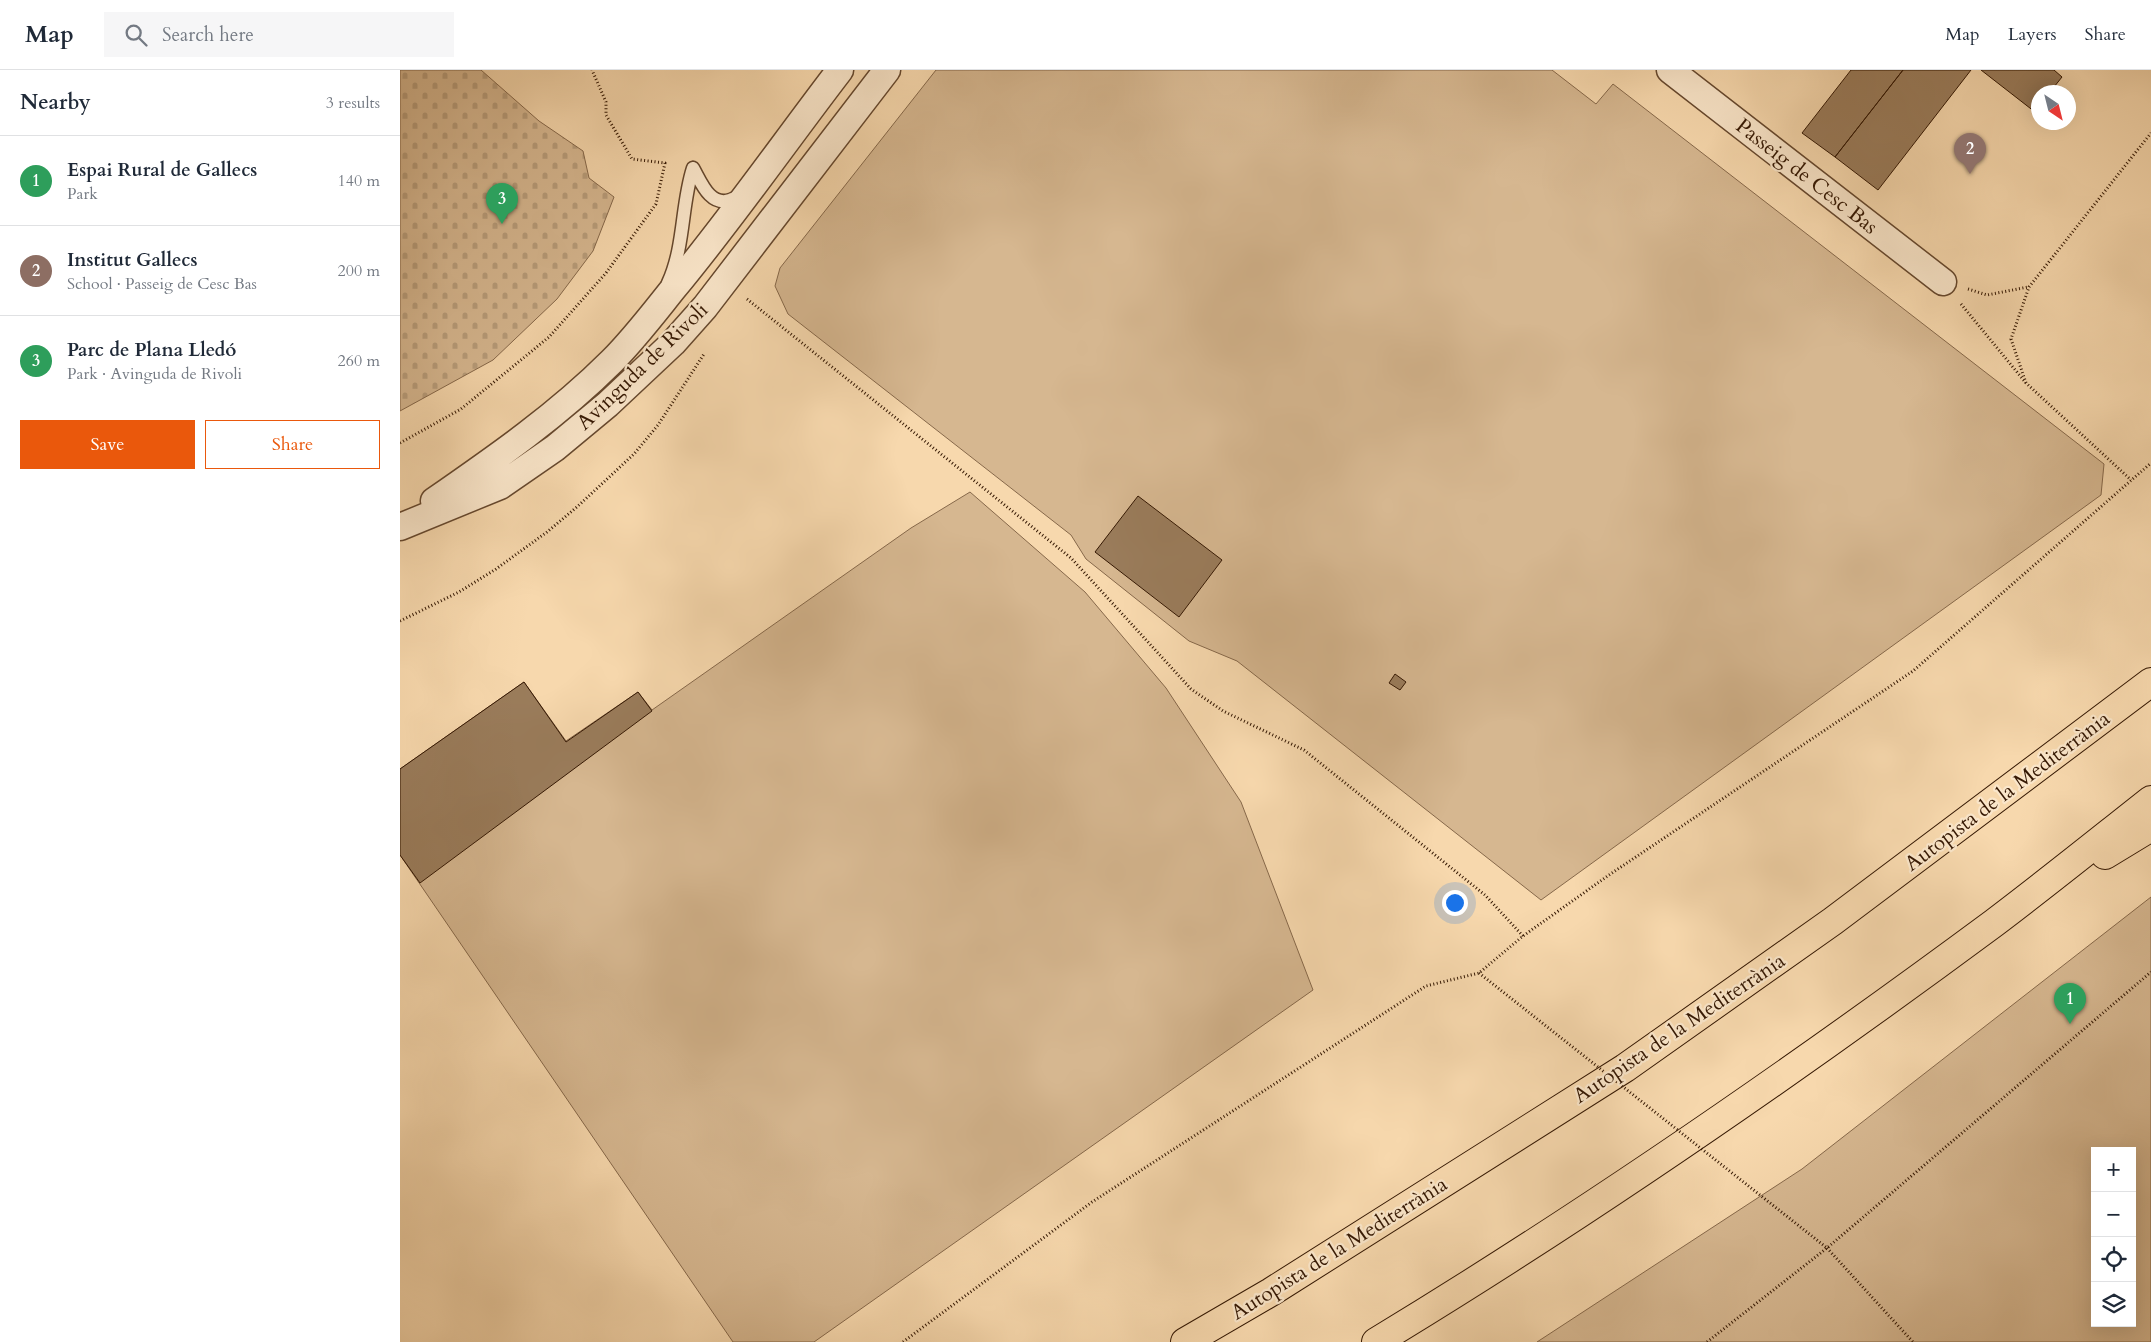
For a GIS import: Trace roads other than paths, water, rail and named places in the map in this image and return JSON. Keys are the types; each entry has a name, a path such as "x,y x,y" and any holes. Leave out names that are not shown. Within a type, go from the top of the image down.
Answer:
{"highway":[{"path":"2126,701 2151,671"},
{"name":"Autopista de la Mediterrània","path":"1185,1342 1271,1292 1625,1068 1833,921 2151,682"},
{"path":"1376,1342 1466,1287 1661,1158 1823,1046 1994,922 2151,800"},
{"path":"1994,922 2151,827"}],"street":[{"name":"Avinguda de Rivoli","path":"400,525 544,422 611,362 636,335 719,233 840,70"},
{"name":"Avinguda de Rivoli","path":"400,525 500,486 555,448 608,404 673,343 706,306 888,70"},
{"name":"Passeig de Cesc Bas","path":"1670,70 1943,282"},
{"path":"706,306 700,285 704,268 719,233"}],"lane":[{"path":"656,310 673,273 682,234 688,185 693,168 706,192 714,199 724,202 737,198 786,141"}],"place":[{"name":"Institut Gallecs","path":"1970,174"},
{"name":"Parc de Plana Lledó","path":"502,224"},
{"name":"Espai Rural de Gallecs","path":"2070,1024"}]}
